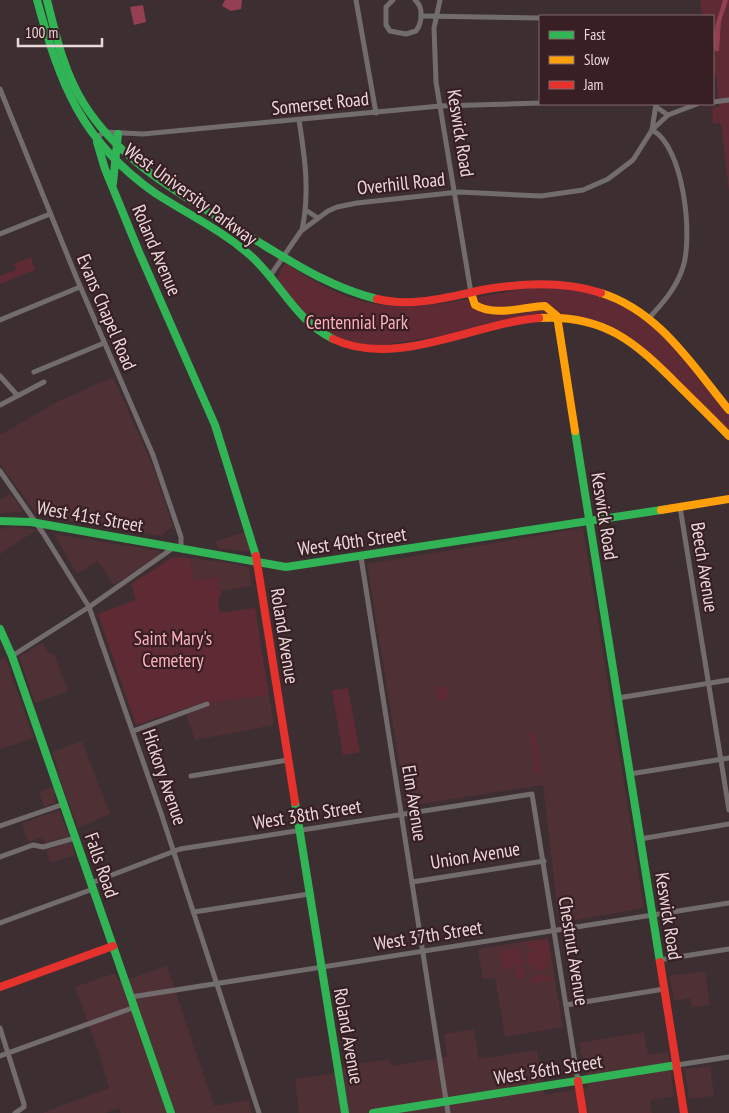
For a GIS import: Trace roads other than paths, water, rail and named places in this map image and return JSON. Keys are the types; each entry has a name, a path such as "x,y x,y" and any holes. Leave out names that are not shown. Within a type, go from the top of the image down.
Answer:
{"main road":[{"name":"Roland Avenue","path":"37,0 59,75 77,111 96,140 113,187 215,426 243,511 257,563 309,894 346,1113"},
{"path":"47,0 58,42 70,76 91,115 116,144"},
{"name":"Roland Avenue","path":"113,187 114,160 118,134"},
{"name":"West University Parkway","path":"96,140 114,160 146,186 234,242 270,276 299,315 316,331 334,341 360,347 384,348 412,345 516,320 557,316 592,322 627,338 651,358 729,436"},
{"name":"West University Parkway","path":"116,144 154,178 334,285 384,300 406,302 430,301 522,284 561,284 612,296 649,318 729,410"},
{"path":"471,293 475,305 482,310 494,311 545,306 552,309 557,316"},
{"name":"Keswick Road","path":"557,316 684,1113"},
{"name":"West 40th Street","path":"177,548 257,563 295,566 729,499"},
{"name":"West 41st Street","path":"0,521 36,523 177,548"},
{"name":"Falls Road","path":"0,630 12,656 171,1113"},
{"path":"0,987 113,946"},
{"name":"West 36th Street","path":"373,1113 677,1065"},
{"name":"Chestnut Avenue","path":"578,1081 583,1113"}],"street":[{"path":"356,0 376,113"},
{"path":"393,0 386,7 386,25 390,32 406,34 416,31 421,16 419,4 415,0"},
{"name":"Keswick Road","path":"440,0 438,17 434,28 440,106 471,293"},
{"path":"421,16 539,18"},
{"name":"Evans Chapel Road","path":"0,89 80,287 159,469 181,537 177,548"},
{"path":"714,102 729,100"},
{"name":"Somerset Road","path":"104,132 118,134 299,120 440,106 539,103"},
{"path":"656,105 668,115"},
{"path":"649,318 677,281 685,260 686,241 685,211 675,162 663,139 652,130 656,105"},
{"name":"Overhill Road","path":"270,276 302,231 328,211 345,205 455,193 492,192 542,196 588,188 608,179 633,160 652,130 668,115 694,105"},
{"path":"299,120 307,175 306,211 302,231"},
{"name":"West University Parkway","path":"96,140 104,132"},
{"path":"306,211 318,218"},
{"path":"0,234 50,214"},
{"path":"0,320 80,287"},
{"path":"34,372 104,343"},
{"path":"0,376 17,395"},
{"path":"1,402 44,382"},
{"name":"Hickory Avenue","path":"0,471 36,523 89,607 174,852 259,1113"},
{"name":"Beech Avenue","path":"680,507 729,810"},
{"path":"12,656 177,548"},
{"name":"Elm Avenue","path":"361,557 448,1113"},
{"path":"618,698 729,680"},
{"path":"133,731 207,704"},
{"path":"630,774 729,758"},
{"path":"192,776 288,760"},
{"name":"West 38th Street","path":"0,923 180,849 532,794"},
{"name":"Chestnut Avenue","path":"532,794 578,1081"},
{"path":"0,826 64,804"},
{"path":"640,839 729,824"},
{"path":"0,857 33,845 43,847 75,838"},
{"name":"Union Avenue","path":"412,882 544,861"},
{"path":"194,912 309,894"},
{"name":"West 37th Street","path":"131,997 729,903"},
{"path":"660,960 729,949"},
{"path":"566,1004 664,989"},
{"path":"0,1056 134,1007"},
{"path":"0,1028 24,1107 15,1113"},
{"name":"West 36th Street","path":"677,1065 729,1057"}],"park label":[{"name":"Centennial Park","path":"357,322"},
{"name":"Saint Mary's Cemetery","path":"173,649"}]}
